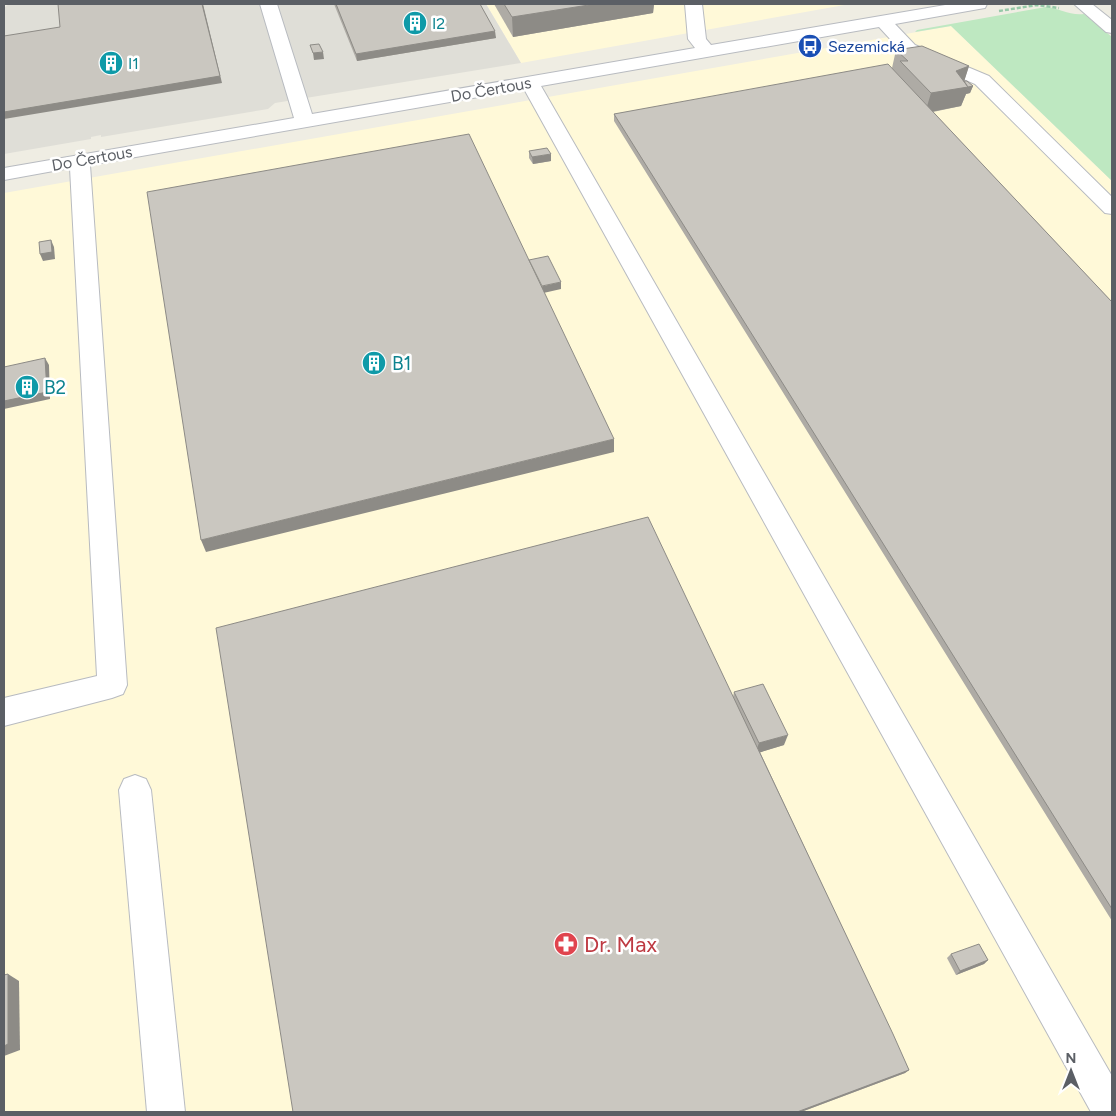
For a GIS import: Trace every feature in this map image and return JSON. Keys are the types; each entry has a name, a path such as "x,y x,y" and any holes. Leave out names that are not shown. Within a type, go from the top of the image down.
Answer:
{"street":[{"path":"268,4 305,121"},
{"path":"693,4 698,39 706,51"},
{"name":"Do Čertous","path":"4,174 979,4"},
{"path":"1086,7 1112,28"},
{"path":"883,20 909,49 982,80 1112,208"},
{"path":"529,82 1112,1112"},
{"path":"4,712 112,685 80,160"},
{"path":"135,790 166,1112"}],"path":[{"path":"996,12 1051,4 1074,13 1086,7"}],"shaded area":[{"path":"9,4 486,4 521,63 275,103 268,109 101,137 101,135 91,137 91,139 4,154 4,8"},
{"path":"486,4 850,4 521,63"},
{"path":"951,26 1112,181 1112,1112 4,1112 4,193"}],"green space":[{"path":"1046,7 1074,14 1084,14 1112,37 1112,181 951,26 915,32 917,30"}],"building":[{"name":"I1","path":"58,4 202,4 220,76 4,112 4,36 60,27"},
{"name":"I2","path":"336,4 480,4 495,31 356,54"},
{"path":"504,4 595,4 512,17"},
{"path":"319,44 323,52 313,53 310,45"},
{"path":"922,46 969,66 956,71 968,87 931,93 900,61 908,61 896,50"},
{"path":"888,64 1112,302 1112,909 614,114"},
{"path":"964,81 967,81 973,86 968,87"},
{"name":"B1","path":"469,134 614,439 201,540 147,192"},
{"path":"547,148 551,154 532,157 529,151"},
{"path":"51,240 52,252 40,254 39,242"},
{"path":"548,256 561,282 542,286 529,260"},
{"name":"B2","path":"45,358 47,392 4,401 4,367"},
{"path":"648,517 909,1070 797,1112 293,1112 216,628"},
{"path":"763,684 788,735 759,743 734,692"},
{"path":"979,944 988,960 960,971 951,954"},
{"path":"8,974 8,1044 4,1046 4,975"}],"place":[{"name":"I2","path":"415,23"},
{"name":"Sezemická","path":"810,46"},
{"name":"I1","path":"111,63"},
{"name":"B1","path":"374,363"},
{"name":"B2","path":"27,387"},
{"name":"Dr. Max","path":"566,944"}]}
